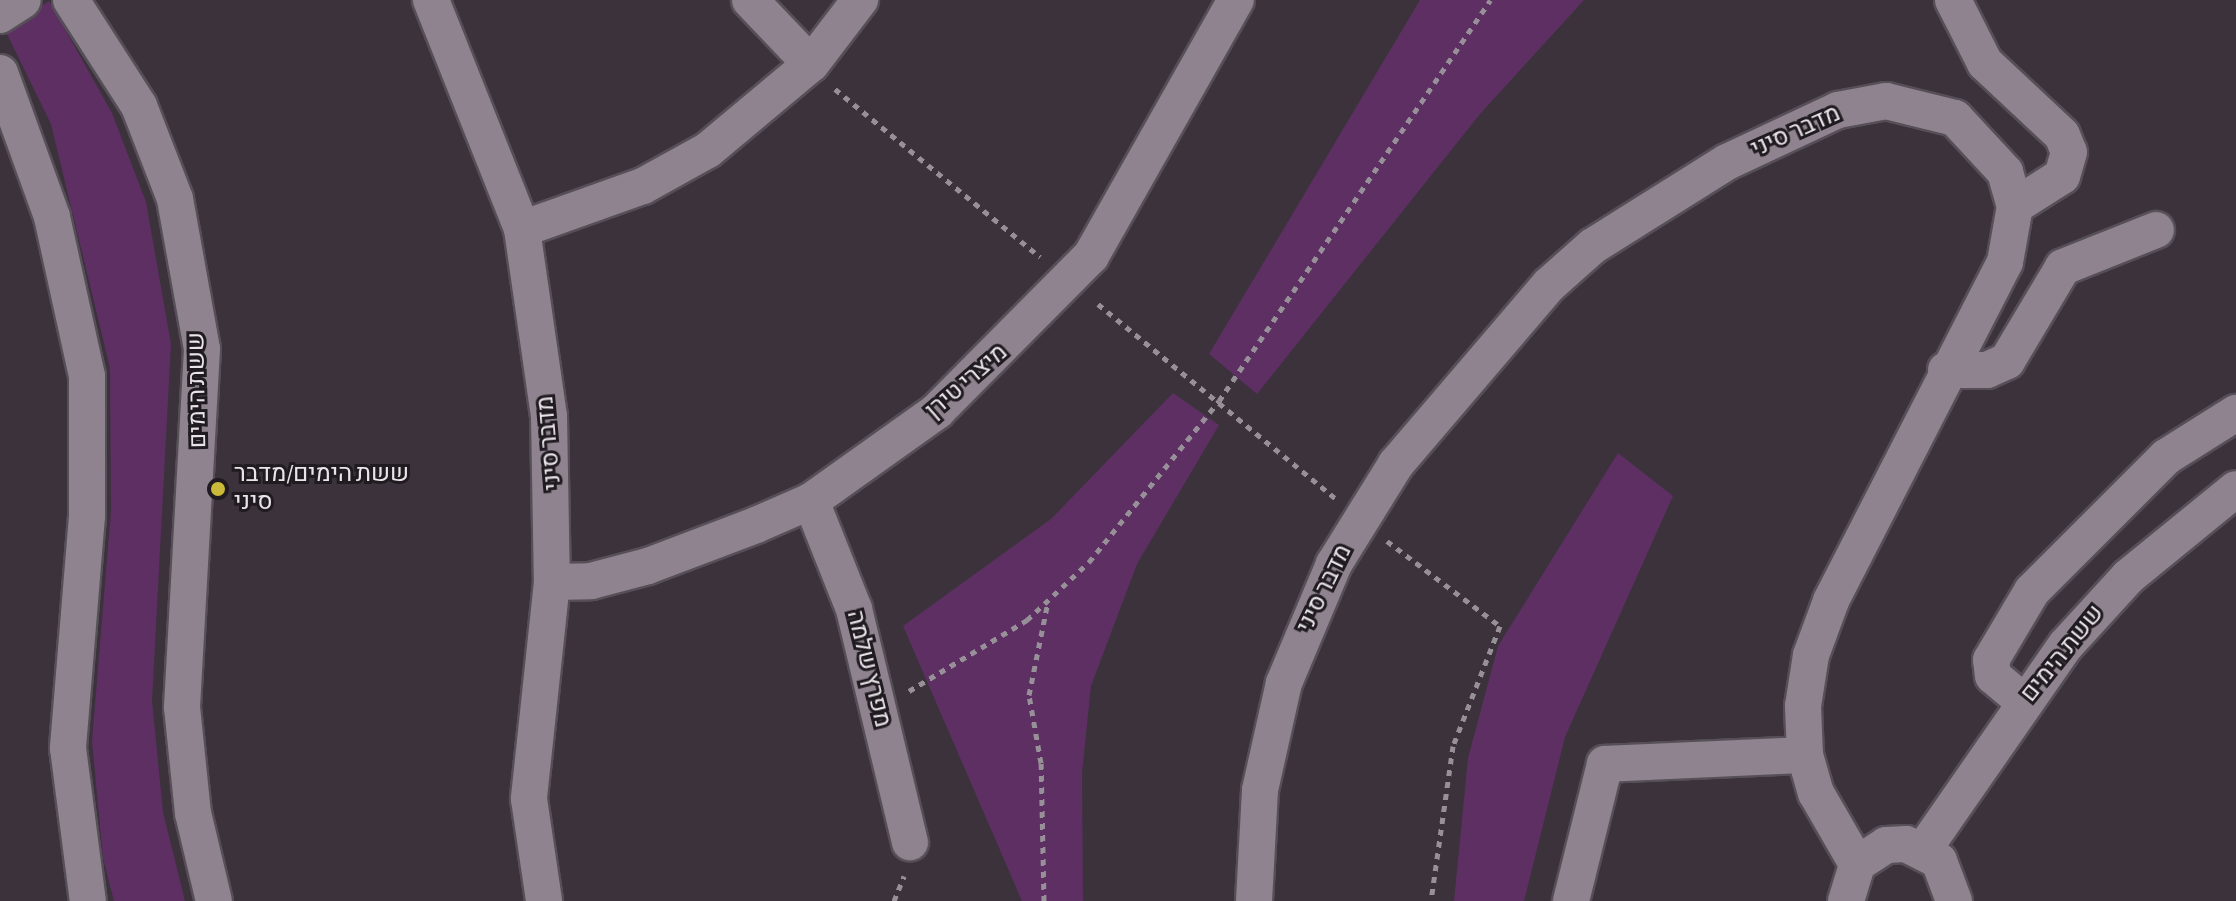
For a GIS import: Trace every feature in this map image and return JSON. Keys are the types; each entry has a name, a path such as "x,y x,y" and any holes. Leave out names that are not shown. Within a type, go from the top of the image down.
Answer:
{"street":[{"path":"0,15 23,0"},
{"name":"ששת הימים","path":"71,0 139,106 175,199 202,349 182,707 193,813 214,901"},
{"name":"מדבר סיני","path":"431,0 522,229 549,416 552,582 529,799 544,901"},
{"path":"750,0 811,64"},
{"path":"522,229 643,186 708,150 811,64 860,0"},
{"name":"מיצרי טירן","path":"552,582 591,581 648,566 811,501 937,411 1070,283 1121,210 1236,0"},
{"path":"1953,0 1985,63 2062,135 2069,152 2062,176 2015,206"},
{"path":"0,73 52,217 87,376 87,516 68,748 88,901"},
{"name":"מדבר סיני","path":"1254,901 1260,790 1275,718 1334,564 1396,464 1549,285 1642,210 1727,162 1838,110 1886,101 1955,118 2005,172 2015,206 2005,262 1946,370 1831,601 1803,706 1805,755 1816,793 1857,864"},
{"path":"1946,370 1987,370 2007,361 2063,267 2156,230"},
{"path":"2024,702 1993,676 1991,660 2032,591 2166,457 2236,413"},
{"name":"ששת הימים","path":"1924,849 2024,702 2128,577 2236,489"},
{"name":"מפרץ שלמה","path":"811,501 854,609 910,842"},
{"path":"1571,901 1605,764 1805,755"},
{"path":"1846,901 1857,864 1886,845 1924,849 1939,861 1954,901"}],"path":[{"path":"878,711 1048,600 1089,562 1219,401 1490,0"},
{"path":"811,64 1050,266"},
{"path":"1044,901 1041,763 1029,695 1048,600"}],"shaded area":[{"path":"1420,0 1584,0 1480,114 1257,394 1209,354"},
{"path":"49,1 112,113 146,202 171,344 152,701 163,812 185,901 114,901 103,858 92,741 111,511 110,368 51,124 5,30"},
{"path":"1173,393 1219,425 1137,564 1091,686 1082,773 1083,901 1022,901 903,626 1051,519"},
{"path":"1618,453 1673,496 1565,737 1524,901 1454,901 1468,758 1498,646"}],"place":[{"name":"ששת הימים/מדבר סיני","path":"218,489"}]}
